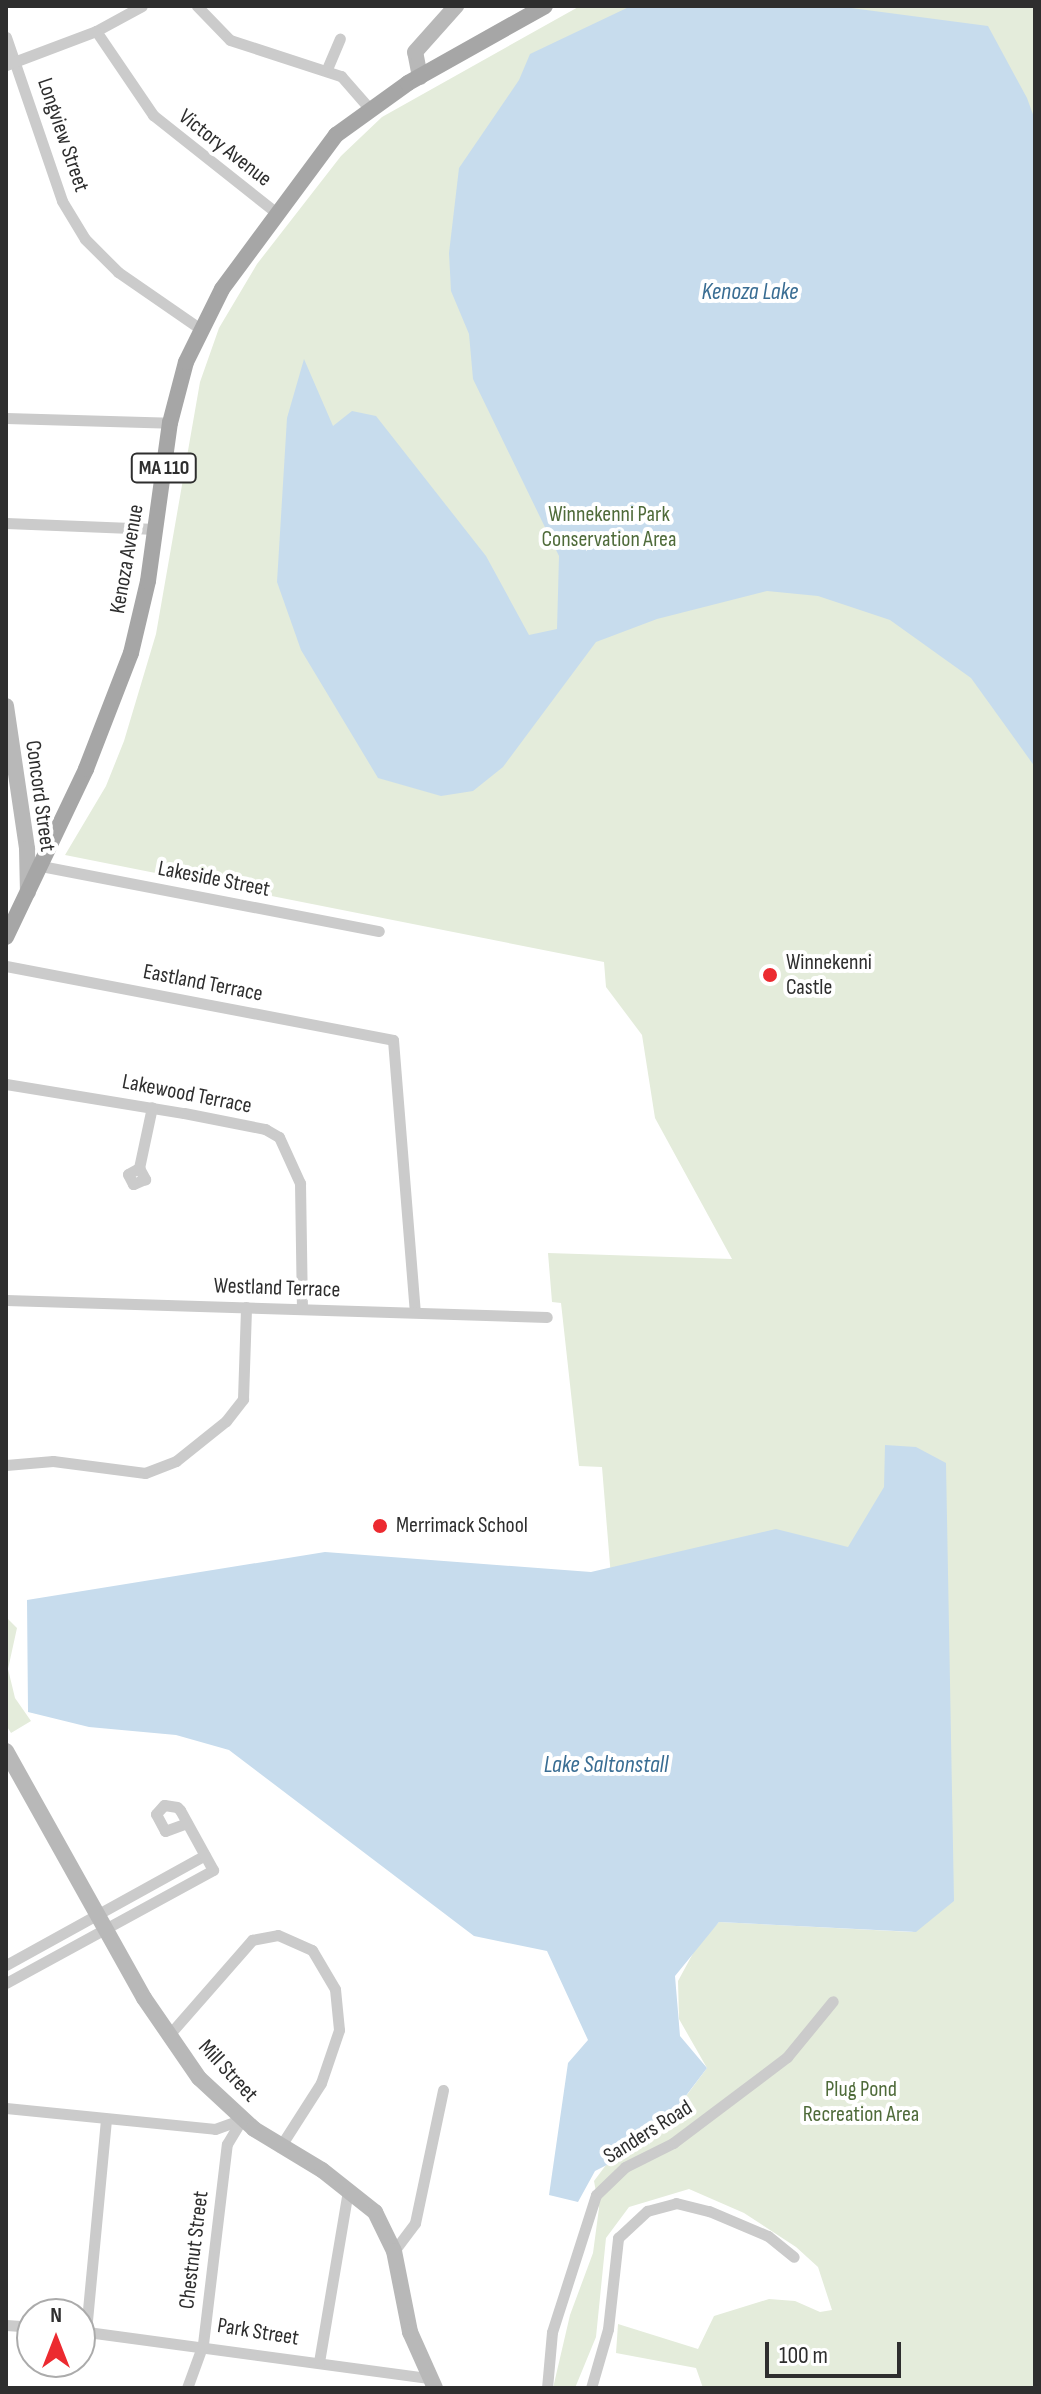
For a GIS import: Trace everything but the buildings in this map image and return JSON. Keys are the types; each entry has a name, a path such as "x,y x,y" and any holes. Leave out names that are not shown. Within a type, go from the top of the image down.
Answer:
{"main road":[{"path":"426,74 415,52 456,6"},
{"name":"MA 110","path":"426,74 545,6"},
{"name":"Kenoza Avenue","path":"6,937 41,866 131,653 156,529 170,423 186,362 222,289 336,135 369,108 426,74"},
{"name":"Concord Street","path":"6,706 27,849 28,892"},
{"name":"Mill Street","path":"6,1751 168,2036 199,2078 242,2119 348,2190 375,2212 394,2251 410,2332 432,2383"}],"street":[{"path":"11,63 96,31 142,6"},
{"path":"197,6 230,40 327,69 351,84 369,108"},
{"name":"Victory Avenue","path":"96,31 153,115 278,214"},
{"name":"Longview Street","path":"6,37 11,63 62,201 85,239 118,272 202,330"},
{"path":"327,69 340,39"},
{"path":"6,418 170,423"},
{"path":"6,523 156,529"},
{"name":"Lakeside Street","path":"41,866 379,931"},
{"name":"Eastland Terrace","path":"6,966 393,1040 415,1312"},
{"name":"Lakewood Terrace","path":"6,1084 152,1107 265,1129 279,1137 300,1183 302,1309"},
{"path":"139,1168 152,1107"},
{"name":"Westland Terrace","path":"6,1300 547,1317"},
{"path":"6,1465 53,1461 145,1473 176,1461 226,1421 243,1399 246,1307"},
{"path":"6,1965 213,1870 187,1823"},
{"path":"6,1983 205,1855"},
{"path":"168,2036 252,1940 265,1934 296,1940 312,1950 326,1968 339,2005 334,2055 280,2147"},
{"name":"Sanders Road","path":"547,2388 552,2332 596,2195 625,2167 673,2143 787,2057 833,2001"},
{"path":"394,2251 415,2223 443,2090"},
{"path":"6,2108 215,2129 242,2119"},
{"name":"Chestnut Street","path":"187,2388 203,2344 227,2144 242,2119"},
{"path":"87,2298 106,2120"},
{"path":"319,2362 348,2190"},
{"path":"591,2388 606,2344 618,2238 647,2211 676,2203 700,2208 768,2236 794,2257"},
{"name":"Park Street","path":"96,2332 203,2344 432,2383"}],"green space":[{"name":"Winnekenni Park Conservation Area","path":"580,6 1035,6 1035,2388 703,2388 696,2368 616,2353 618,2324 698,2349 714,2316 769,2299 795,2301 820,2312 832,2310 818,2267 796,2247 744,2213 689,2189 629,2207 606,2238 596,2337 575,2388 553,2388 570,2315 593,2253 599,2208 594,2181 606,2165 654,2139 707,2068 679,2019 678,1981 697,1946 719,1922 912,1932 925,1924 889,1494 850,1558 611,1577 602,1467 579,1466 561,1303 552,1302 548,1253 732,1259 655,1118 642,1035 606,987 604,962 65,855 106,786 124,741 156,634 200,382 219,328 257,264 341,156 382,117"},
{"path":"6,1617 17,1628 8,1669 15,1698 31,1721 11,1733 6,1725"}],"water":[{"name":"Kenoza Lake","path":"631,6 836,6 988,26 1027,98 1035,120 1035,767 971,678 890,620 818,596 767,591 657,619 596,642 503,767 473,791 441,796 378,778 301,650 277,582 287,418 304,359 333,426 352,411 376,416 486,556 529,635 557,629 559,556 473,379 469,334 451,291 449,253 459,168 519,80 530,54"},
{"name":"Lake Saltonstall","path":"885,1445 916,1447 946,1463 954,1901 916,1932 719,1922 675,1976 680,2036 707,2068 650,2143 595,2171 578,2202 549,2195 568,2063 588,2040 547,1951 474,1936 229,1750 176,1735 89,1727 28,1712 27,1600 325,1552 591,1572 776,1529 848,1547 884,1487"}],"place":[{"name":"Winnekenni Castle","path":"770,975"},
{"name":"Merrimack School","path":"380,1526"}],"park label":[{"name":"Plug Pond Recreation Area","path":"861,2102"}]}
